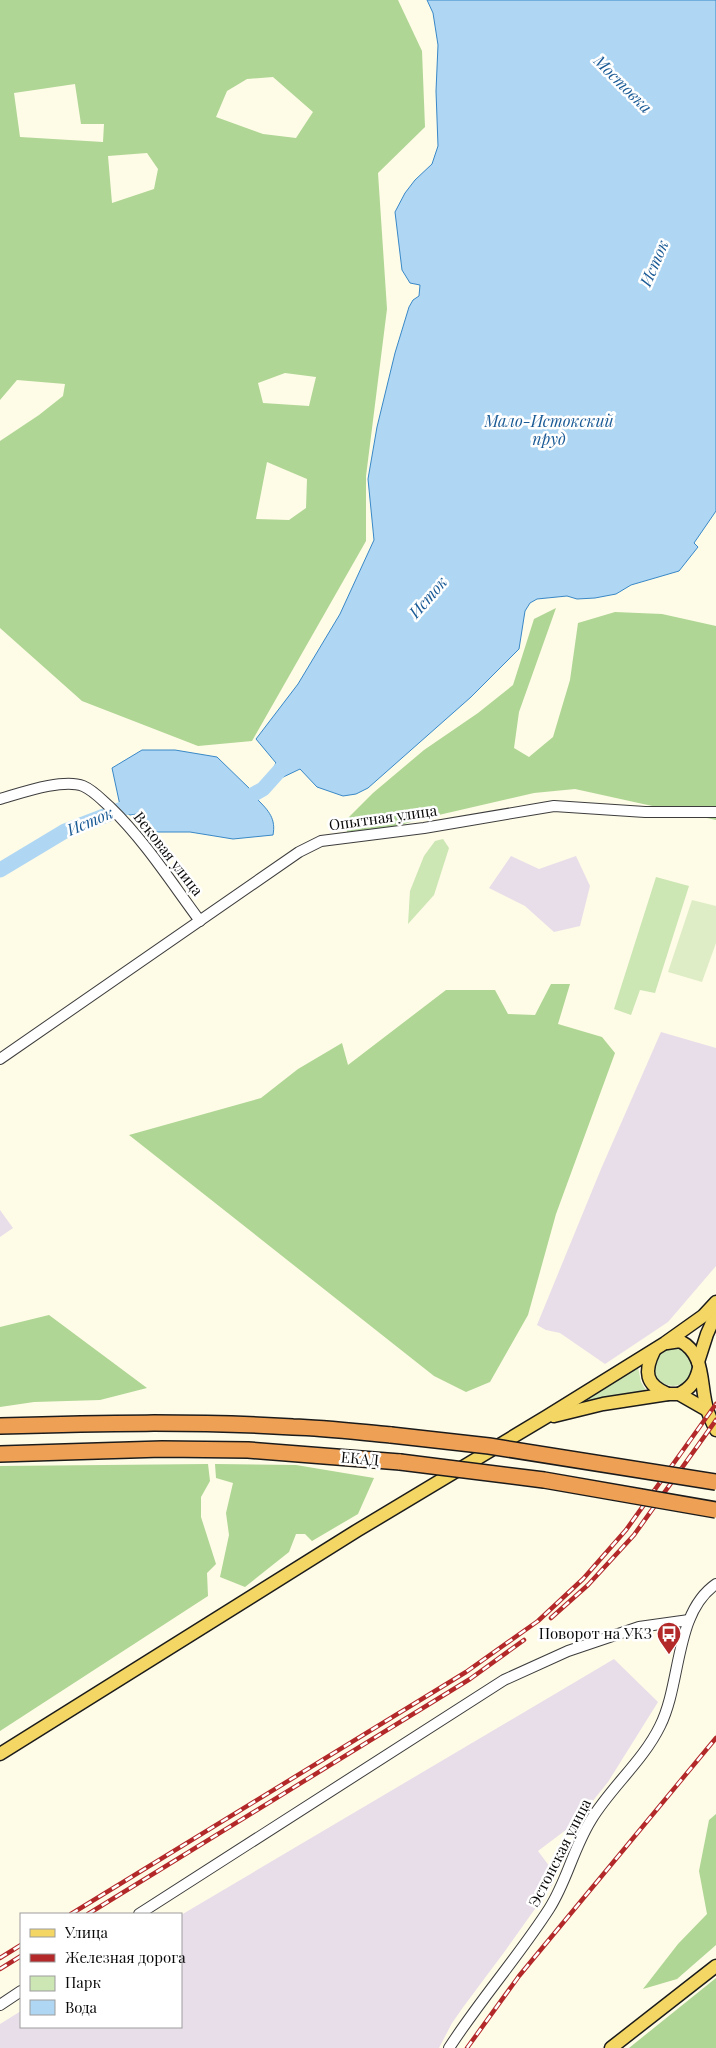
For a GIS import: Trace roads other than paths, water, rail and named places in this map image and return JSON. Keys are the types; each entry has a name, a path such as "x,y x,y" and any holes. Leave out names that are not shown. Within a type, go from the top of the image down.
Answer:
{"highway":[{"name":"ЕКАД","path":"0,1426 92,1423 294,1427 489,1446 716,1482"},
{"name":"ЕКАД","path":"0,1454 162,1449 248,1450 400,1462 553,1482 716,1510"}],"main road":[{"path":"0,1754 358,1530 660,1346 703,1316 716,1302"},
{"path":"546,1417 603,1404 674,1394 687,1390 693,1384 706,1334 716,1314"},
{"path":"707,1410 674,1394 660,1391 651,1382 647,1373 648,1364 660,1346 680,1341 687,1345 699,1365 707,1410 716,1430"},
{"path":"611,2048 716,1966"}],"street":[{"name":"Вековая улица","path":"0,798 69,784 83,786 99,797 137,835 200,921"},
{"name":"Опытная улица","path":"0,1059 299,852 321,841 424,828 554,806 645,812 716,812"},
{"name":"Эстонская улица","path":"449,2048 549,1909 562,1887 579,1841 591,1820 606,1797 634,1764 660,1727 668,1707 688,1620 698,1602 716,1584"},
{"path":"141,1913 504,1680 568,1651 639,1626 688,1620"},
{"path":"0,2005 20,1992"}],"water":[{"name":"Мало-Истокский пруд","path":"427,0 716,0 716,511 694,543 698,547 679,571 631,585 616,594 595,598 577,599 567,596 537,599 530,603 525,611 519,649 471,697 368,788 356,794 343,796 317,787 300,769 277,780 272,771 276,763 256,739 298,684 340,614 374,540 368,479 377,427 395,353 409,307 413,300 419,296 420,285 410,283 402,270 395,212 405,193 415,180 432,164 438,146 436,91 438,45 433,13"},
{"path":"142,750 175,750 217,757 251,790 261,787 266,792 258,800 271,816 274,829 273,835 233,839 190,832 155,832 137,814 130,815 121,810 112,768"}],"waterway":[{"name":"Исток","path":"247,798 263,789 289,760"},
{"name":"Исток","path":"0,870 65,831 140,802"}],"railway":[{"path":"73,1913 466,1672 538,1621 583,1579 626,1530 716,1404"},
{"path":"551,1618 588,1585 634,1535 716,1420"},
{"path":"90,1913 470,1679 524,1640"},
{"path":"467,2048 519,1976 716,1738"},
{"path":"0,1958 20,1946"},
{"path":"0,1969 20,1957"}],"place":[{"name":"Поворот на УКЗ","path":"669,1655"}],"water label":[{"name":"Мостовка","path":"623,84"}]}
